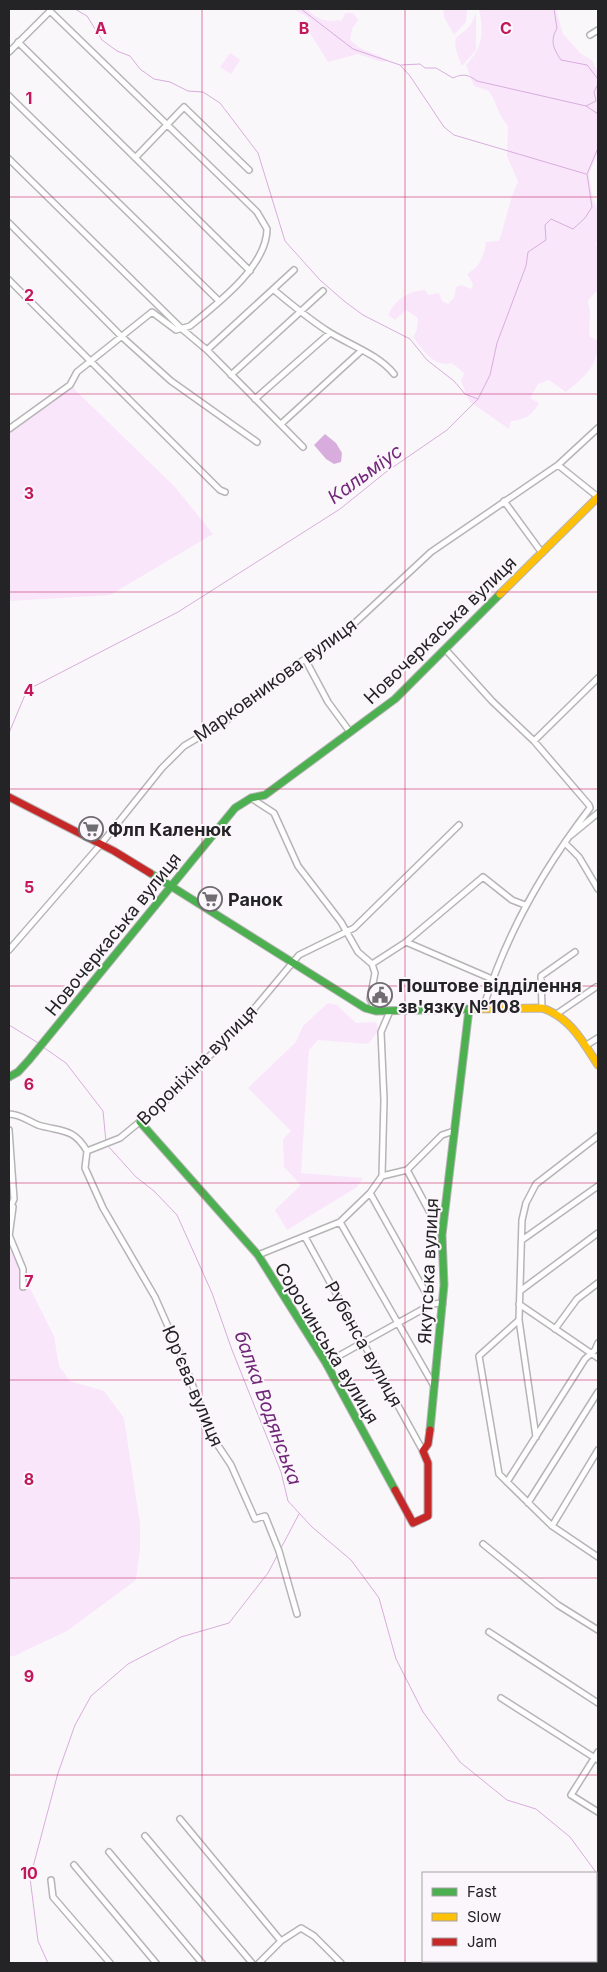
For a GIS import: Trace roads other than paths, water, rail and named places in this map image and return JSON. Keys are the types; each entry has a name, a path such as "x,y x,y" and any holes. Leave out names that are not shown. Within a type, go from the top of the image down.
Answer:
{"street":[{"path":"9,52 50,10 265,222 267,229 265,244 250,271 190,326 176,330 152,312 76,372 70,385 11,427 9,420"},
{"path":"590,35 598,30"},
{"path":"18,42 250,271"},
{"path":"9,96 218,300"},
{"path":"136,157 181,108 187,108 249,170"},
{"path":"9,159 182,329 207,350 303,447"},
{"path":"9,223 121,336 171,381 256,442"},
{"path":"207,350 294,270"},
{"path":"9,280 220,490 225,492"},
{"path":"274,290 300,312 330,333 362,350 394,374"},
{"path":"232,375 322,291"},
{"path":"255,399 330,333"},
{"path":"281,424 362,350"},
{"name":"Марковникова вулиця","path":"9,950 101,844 162,768 184,746 226,721 281,675 344,633 431,552 504,500 558,466 598,428"},
{"path":"558,466 598,497"},
{"name":"Новочеркаська вулиця","path":"9,1077 18,1072 39,1048 235,808 251,798 265,795 395,699 598,497"},
{"path":"504,500 542,553"},
{"path":"446,650 492,701 534,741 590,805 590,808 566,840 526,905 492,979 482,1009"},
{"path":"305,659 328,702 350,732"},
{"path":"534,741 598,678"},
{"path":"9,796 101,844 365,1008 376,1011 542,1008 558,1013 598,1065"},
{"path":"251,798 274,813 298,866 346,932 358,952 372,964 375,973 370,1000 376,1011"},
{"path":"566,840 598,815"},
{"name":"Вороніхіна вулиця","path":"87,1151 113,1141 170,1097 248,1016 299,956 354,928 459,825"},
{"path":"566,840 579,857 598,889"},
{"path":"372,964 406,942 482,878 512,900 526,905"},
{"path":"406,942 492,979"},
{"path":"542,1008 541,976 575,952"},
{"path":"558,1013 596,987"},
{"name":"Якутська вулиця","path":"413,1522 428,1516 428,1463 423,1451 428,1444 443,1303 442,1235 470,1010"},
{"path":"258,1255 340,1222 370,1193 382,1176 384,1100 381,1032 390,1011"},
{"path":"585,1046 598,1038"},
{"path":"9,1114 15,1114 40,1125 65,1130 81,1140 87,1151"},
{"name":"Сорочинська вулиця","path":"140,1122 258,1255 326,1362 413,1522"},
{"path":"9,1130 14,1199 9,1236 23,1269 23,1287"},
{"path":"382,1176 407,1170 442,1136 454,1131"},
{"path":"536,1436 519,1320 522,1220 532,1189 540,1179 598,1136"},
{"name":"Юр’єва вулиця","path":"87,1151 85,1168 103,1208 155,1297 182,1358 216,1444 231,1465 255,1520 265,1516 279,1551 297,1614"},
{"path":"407,1170 442,1235"},
{"path":"522,1240 598,1186"},
{"path":"370,1193 432,1304"},
{"path":"9,1210 14,1199"},
{"path":"340,1222 434,1386"},
{"path":"520,1291 598,1233"},
{"name":"Рубенса вулиця","path":"305,1237 423,1451"},
{"path":"555,1329 577,1299 598,1283"},
{"path":"326,1362 432,1304 443,1303"},
{"path":"519,1304 598,1358"},
{"path":"519,1320 479,1356 499,1474 552,1526 598,1556"},
{"path":"507,1482 585,1359 598,1343"},
{"path":"528,1503 598,1392"},
{"path":"552,1526 598,1450"},
{"path":"483,1544 558,1605 598,1630"},
{"path":"490,1632 598,1703"},
{"path":"501,1698 596,1759"},
{"path":"598,1752 596,1759 571,1795 598,1812"},
{"path":"180,1819 281,1941"},
{"path":"145,1836 252,1963"},
{"path":"109,1852 202,1963"},
{"path":"74,1865 156,1963"},
{"path":"51,1880 53,1897 110,1963"},
{"path":"259,1963 281,1941 301,1928 320,1941 341,1963"}],"waterway":[{"path":"75,9 87,16 102,40 117,51 130,56 140,69 154,79 170,82 188,91 203,92 220,103 258,153 285,241 320,280 344,301 363,315 410,339 427,360 454,381 465,394 478,399"},
{"path":"301,9 353,49 400,65 410,76 444,127 454,135 586,174"},
{"name":"Кальміус","path":"554,9 557,28 553,44 558,56 561,60 587,65 598,79"},
{"path":"401,65 420,64 425,68 436,68 453,78 466,75 477,81 586,106"},
{"name":"Кальміус","path":"598,84 594,92 596,101 586,106 598,114"},
{"name":"Кальміус","path":"9,733 27,690 178,612 340,509 386,472 447,430 478,399 490,375 497,343 526,266 528,252 546,240 545,225 551,219 573,229 585,218 592,207 587,174 598,148"},
{"name":"балка Водянська","path":"9,1025 40,1044"},
{"name":"балка Водянська","path":"43,1047 66,1063 103,1111 106,1142"},
{"name":"балка Водянська","path":"108,1146 136,1177 154,1191 177,1215 212,1293 232,1350 281,1472 288,1501 312,1527 351,1560 379,1598 396,1659 423,1712 460,1762 507,1800 536,1809 570,1837 596,1872"},
{"path":"281,1548 299,1514"},
{"path":"48,1963 38,1941 30,1878 58,1773 75,1725 91,1696 128,1664 181,1637 229,1623 268,1573 278,1554"}],"place":[{"name":"Флп Каленюк","path":"91,829"},
{"name":"Ранок","path":"210,899"},
{"name":"Поштове відділення зв'язку №108","path":"380,995"}]}
